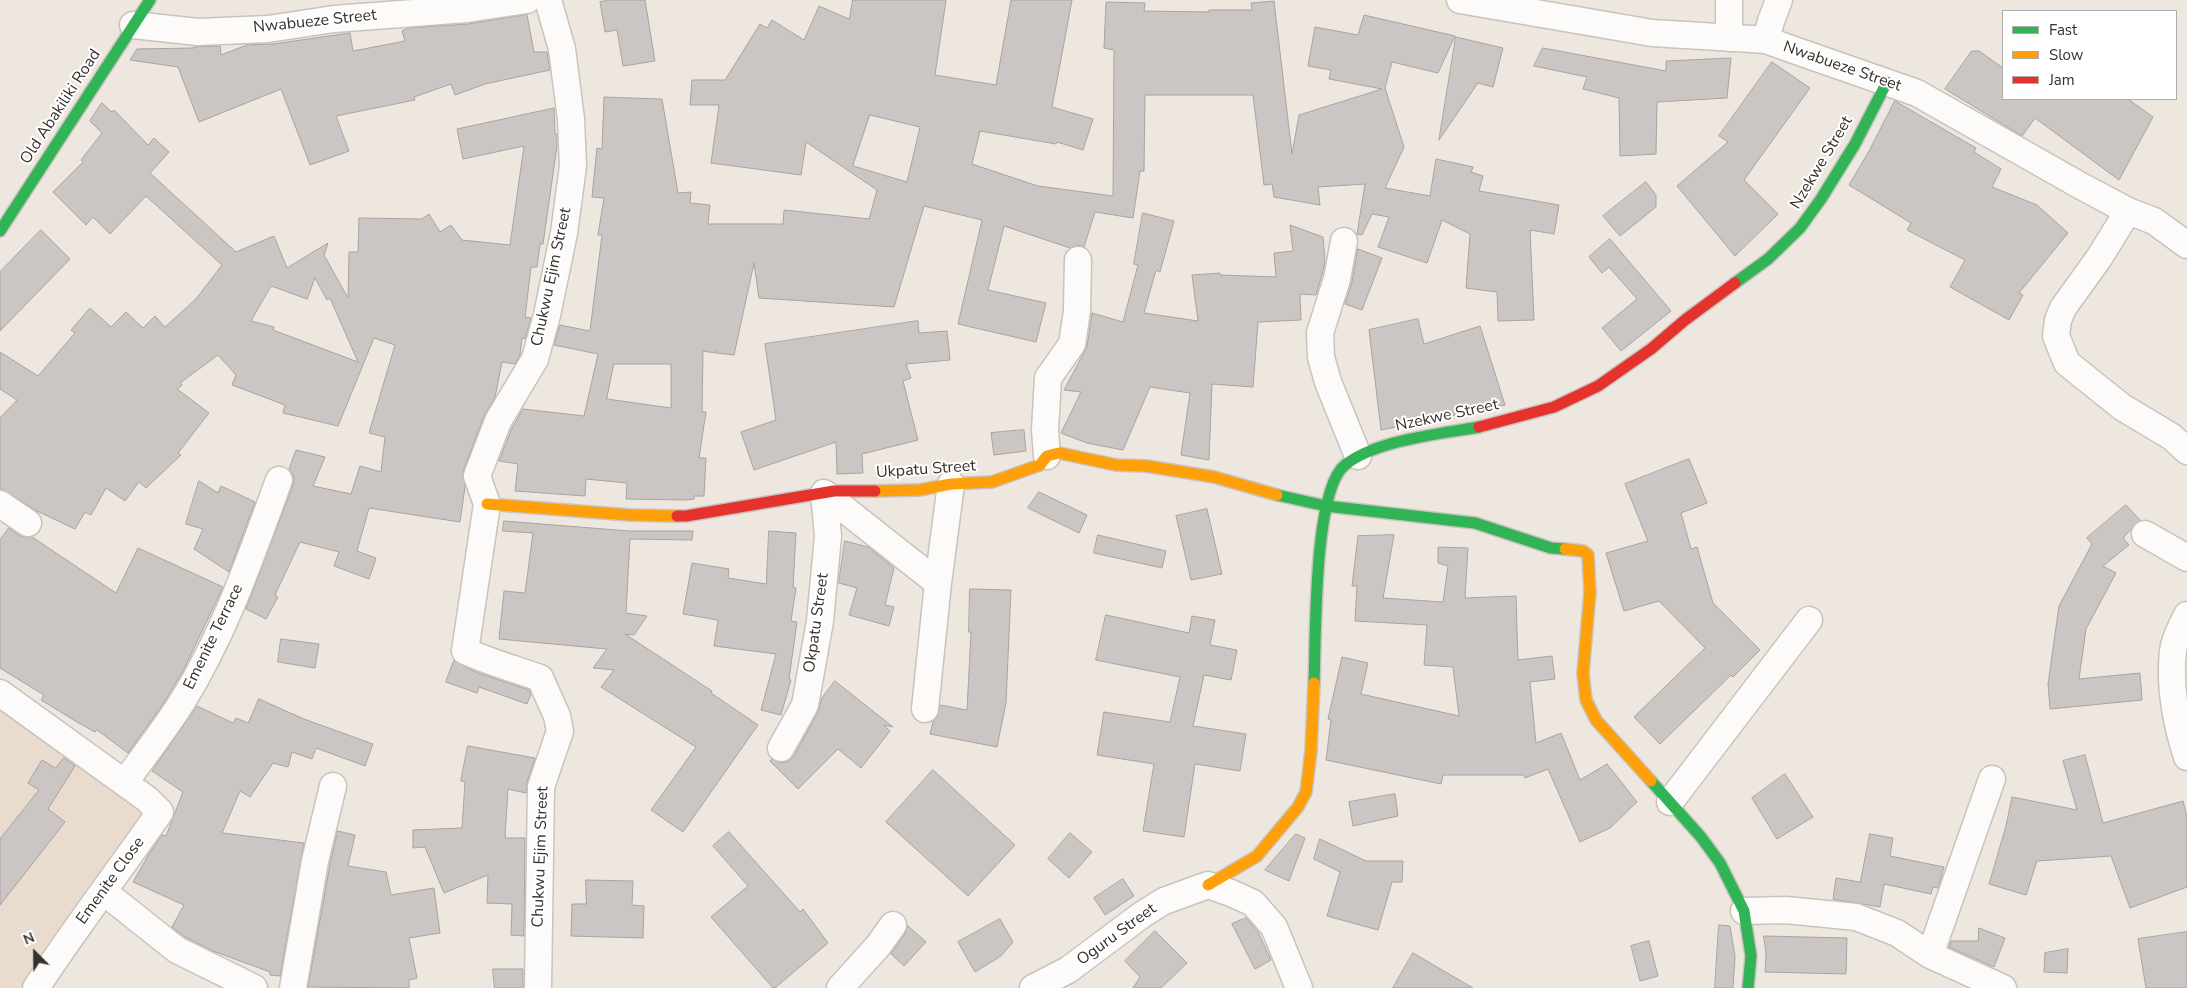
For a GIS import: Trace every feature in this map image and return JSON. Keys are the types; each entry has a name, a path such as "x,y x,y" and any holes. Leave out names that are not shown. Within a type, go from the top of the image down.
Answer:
{"street":[{"name":"Old Abakiliki Road","path":"0,231 150,0"},
{"name":"Nwabueze Street","path":"133,25 198,32 268,29 468,4 527,0"},
{"name":"Chukwu Ejim Street","path":"538,988 541,787 560,731 556,716 540,678 505,665 492,663 465,651 487,504 477,476 498,421 535,359 547,315 564,233 573,166 571,119 562,49 548,0"},
{"name":"Nwabueze Street","path":"1460,0 1610,28 1652,33 1766,40 1917,93 2081,186 2154,221 2187,244"},
{"path":"1729,0 1729,38"},
{"path":"1766,40 1779,0"},
{"name":"Nzekwe Street","path":"1208,885 1257,856 1298,807 1306,792 1311,751 1319,560 1329,492 1343,466 1358,456 1382,446 1497,423 1554,407 1598,386 1651,349 1685,320 1768,259 1800,228 1822,199 1855,144 1887,82"},
{"path":"2128,210 2099,258 2063,308 2058,320 2056,336 2067,363 2122,406 2172,437 2187,451"},
{"path":"1344,241 1337,279 1320,333 1321,349 1328,382 1358,456"},
{"path":"1078,260 1077,311 1072,344 1048,378 1045,430 1047,456 1058,453 1116,465 1146,466 1214,477 1260,491 1326,506 1475,524 1504,531 1551,548 1583,551 1588,555 1590,592 1583,673 1586,700 1596,720 1701,836 1720,862 1744,911 1751,956 1748,988"},
{"name":"Ukpatu Street","path":"487,504 630,515 686,516 824,493 920,490 951,484 992,482 1040,465 1047,456"},
{"name":"Emenite Terrace","path":"125,782 182,701 221,627 240,586 279,480"},
{"path":"925,709 938,583 951,484"},
{"path":"824,493 938,583"},
{"name":"Okpatu Street","path":"782,748 805,704 820,621 828,536 824,493"},
{"path":"0,504 28,523"},
{"path":"2145,534 2187,558"},
{"path":"2187,615 2172,649 2173,696 2178,730 2187,758"},
{"path":"1670,802 1809,620"},
{"path":"0,693 125,782"},
{"path":"1930,955 1992,779"},
{"name":"Emenite Close","path":"36,988 70,936 104,892 160,812 125,782"},
{"path":"293,988 315,861 333,786"},
{"path":"1208,885 1231,892 1253,903 1274,928 1299,988"},
{"name":"Oguru Street","path":"1033,988 1068,970 1143,914 1164,901 1208,885"},
{"path":"104,892 177,950 254,988"},
{"path":"1744,911 1786,910 1856,917 1897,933 1930,955 2003,988"},
{"path":"840,988 878,946 893,925"}],"shaded area":[{"path":"0,705 149,811 21,988 0,988"}],"building":[{"path":"610,0 645,0 655,61 623,66 617,30 605,32 600,2"},
{"path":"853,0 946,0 935,75 996,85 1011,0 1072,0 1052,107 1093,119 1083,150 1057,142 1056,144 980,131 972,164 1038,186 1113,196 1114,50 1104,48 1106,2 1145,3 1144,11 1209,12 1209,10 1252,10 1251,3 1274,1 1292,154 1299,115 1382,89 1329,79 1331,70 1308,66 1315,27 1358,35 1364,15 1455,36 1438,73 1392,62 1385,88 1404,147 1385,188 1430,196 1436,159 1473,167 1471,172 1483,176 1479,191 1559,205 1554,234 1530,230 1534,320 1498,321 1497,292 1466,288 1470,234 1442,220 1427,263 1378,247 1389,217 1372,214 1362,235 1357,234 1365,184 1318,187 1320,205 1274,197 1272,184 1264,185 1253,95 1145,95 1144,171 1140,171 1133,218 1095,212 1084,247 1078,245 1070,248 1004,226 988,290 1046,303 1036,342 958,324 982,220 924,206 894,307 759,298 754,263 734,355 716,353 715,351 715,353 703,351 702,412 706,412 699,458 706,458 704,496 694,496 694,499 685,500 626,499 627,483 586,479 585,496 515,491 518,464 499,461 512,428 523,409 584,416 598,354 554,345 560,325 590,331 602,235 598,235 604,198 592,197 597,148 602,149 604,97 662,99 678,193 691,192 690,203 710,205 708,224 783,224 784,210 869,219 877,190 806,142 801,175 711,163 719,105 690,105 692,80 725,80 760,24 767,28 772,20 804,40 819,6 849,19","holes":["870,115 920,127 907,182 853,166","614,364 671,364 671,408 607,399"]},
{"path":"527,15 534,52 547,52 550,70 485,84 455,95 451,84 414,97 415,100 336,116 349,151 310,165 281,89 199,122 178,67 130,60 137,49 220,46 221,55 247,45 273,44 350,33 353,51 405,41 402,31 408,28 468,24"},
{"path":"1456,37 1503,48 1493,87 1478,83 1439,140"},
{"path":"1543,48 1666,71 1666,61 1731,58 1727,98 1657,102 1656,154 1620,156 1619,98 1583,89 1587,77 1534,66"},
{"path":"1972,51 1979,51 2002,67 2002,100 2129,100 2153,117 2119,180 2035,118 2022,136 1945,89"},
{"path":"1772,62 1810,88 1744,180 1778,214 1735,256 1677,186 1728,142 1719,136"},
{"path":"1895,101 1976,148 1974,152 2001,169 1992,187 2037,205 2068,233 2019,293 2023,295 2009,320 1950,287 1965,260 1907,230 1911,223 1849,185"},
{"path":"102,103 112,112 114,110 148,145 154,138 169,152 150,173 236,252 274,236 287,268 328,243 324,255 348,298 349,252 358,252 359,218 422,219 429,214 440,232 451,225 462,240 510,245 524,146 463,159 457,129 554,108 557,146 543,244 540,244 537,267 531,267 525,317 531,318 525,339 522,338 520,355 515,364 502,362 495,397 484,416 463,471 465,487 460,522 369,508 357,551 376,558 369,579 334,566 339,552 300,542 275,595 278,597 266,619 246,609 293,485 294,477 289,469 296,450 325,457 313,486 351,494 360,466 381,472 385,437 369,433 395,345 374,338 338,426 283,413 285,405 232,385 236,375 218,355 180,383 182,385 177,389 209,413 178,453 181,455 146,488 139,482 125,501 106,488 91,515 85,512 75,529 37,511 0,488 0,418 17,400 0,389 0,352 38,376 75,333 71,330 90,308 111,327 126,312 143,328 155,316 165,327 196,299 222,265 146,196 110,234 93,217 86,225 53,192 83,162 81,160 102,133 90,121","holes":["315,278 327,300 330,298 358,362 273,330 274,327 251,321 271,286 307,299"]},
{"path":"1646,182 1656,195 1656,207 1620,236 1603,216"},
{"path":"1143,213 1174,221 1160,272 1156,270 1144,313 1198,321 1192,275 1220,273 1220,275 1276,277 1274,253 1293,251 1290,225 1323,237 1325,261 1322,275 1316,295 1300,294 1301,320 1258,322 1253,387 1212,384 1209,460 1181,455 1190,393 1150,387 1123,450 1087,443 1061,433 1081,392 1064,390 1087,347 1092,313 1123,322 1138,265 1134,264"},
{"path":"41,230 70,259 0,331 0,272"},
{"path":"1610,239 1671,311 1621,351 1602,328 1637,299 1609,267 1602,273 1589,257"},
{"path":"1358,249 1382,258 1362,310 1345,304 1352,282"},
{"path":"1418,319 1424,344 1480,326 1505,405 1381,430 1369,330"},
{"path":"918,321 919,333 947,331 950,360 906,364 911,378 903,381 918,440 862,454 863,473 837,474 836,442 754,470 741,432 776,420 765,344"},
{"path":"1024,430 1026,451 994,455 991,433"},
{"path":"1689,459 1707,503 1681,513 1691,549 1697,547 1713,603 1760,650 1733,677 1731,675 1660,744 1634,717 1705,648 1659,601 1624,611 1606,553 1648,541 1625,484"},
{"path":"199,481 218,493 221,486 255,502 229,572 194,549 203,529 186,524"},
{"path":"1039,492 1087,515 1079,533 1028,508"},
{"path":"2126,505 2140,520 2123,538 2129,545 2103,566 2116,573 2086,629 2079,679 2140,673 2142,700 2050,709 2048,684 2059,606 2092,544 2087,538"},
{"path":"1207,509 1222,574 1191,580 1176,516"},
{"path":"504,521 629,531 693,531 692,540 630,539 626,613 647,616 634,635 625,634 712,691 711,693 758,725 683,832 651,810 696,747 601,687 614,670 593,668 607,649 499,639 504,591 525,593 533,533 503,531"},
{"path":"9,528 20,536 32,537 116,593 138,548 223,587 184,669 163,704 128,753 97,730 95,732 41,700 44,695 0,668 0,540"},
{"path":"769,531 796,533 793,587 796,588 791,621 797,622 789,679 791,680 781,715 761,710 776,654 714,646 718,620 683,614 692,563 729,569 728,578 766,584"},
{"path":"1098,535 1166,551 1162,568 1094,553"},
{"path":"1394,535 1383,598 1443,602 1448,566 1438,563 1438,547 1468,548 1465,598 1516,596 1518,660 1552,656 1555,679 1530,682 1536,743 1561,733 1580,780 1607,764 1637,802 1610,828 1580,842 1548,769 1525,778 1524,775 1443,775 1441,784 1326,760 1331,720 1328,719 1342,657 1368,663 1361,694 1459,716 1453,667 1424,665 1427,625 1355,621 1357,586 1352,586 1358,536"},
{"path":"845,541 868,547 894,568 885,605 894,607 889,626 849,615 857,588 839,583"},
{"path":"970,589 1011,590 1006,703 997,747 930,734 940,705 967,710 971,632 969,632"},
{"path":"1106,615 1189,633 1192,616 1215,620 1210,645 1237,650 1231,680 1204,675 1193,726 1246,734 1240,771 1195,764 1184,837 1143,831 1154,764 1097,755 1104,712 1170,722 1180,677 1096,660"},
{"path":"281,639 319,644 315,668 278,662"},
{"path":"454,661 478,673 529,690 531,694 527,704 479,687 477,693 446,682"},
{"path":"835,681 893,727 884,725 890,731 861,768 838,749 798,789 770,761 772,759 782,763 789,761 794,756 818,712 822,698"},
{"path":"259,699 304,719 373,744 365,766 316,748 312,759 292,752 288,767 273,763 250,797 240,791 222,833 304,843 280,976 270,975 270,972 213,951 185,937 172,927 184,905 133,882 162,835 166,836 183,792 152,771 197,706 233,723 236,718 248,723"},
{"path":"468,746 535,758 527,782 526,793 508,789 505,838 525,838 524,936 511,935 512,904 487,903 488,875 444,893 425,847 413,848 413,830 462,828 465,782 461,781"},
{"path":"2085,755 2103,823 2183,801 2187,817 2187,887 2130,908 2111,856 2037,861 2026,895 1989,884 2006,826 2012,797 2077,810 2063,761"},
{"path":"64,758 75,766 48,809 65,822 0,905 0,839 39,790 28,783 42,760 55,768"},
{"path":"933,770 1015,845 968,896 886,822"},
{"path":"1785,774 1813,817 1777,839 1752,798"},
{"path":"1395,794 1398,816 1353,826 1349,802"},
{"path":"338,831 355,835 348,866 386,872 391,895 434,888 440,933 409,938 417,978 409,980 409,988 308,987 330,864"},
{"path":"729,832 800,912 803,909 828,943 775,988 711,917 748,886 713,846"},
{"path":"1070,833 1092,852 1069,878 1048,859"},
{"path":"1296,834 1305,838 1289,881 1265,870"},
{"path":"1870,834 1893,838 1890,856 1944,867 1938,888 1933,887 1931,894 1884,884 1880,907 1833,899 1836,878 1860,882"},
{"path":"1320,839 1366,861 1403,861 1402,882 1392,882 1378,930 1327,916 1340,872 1314,859"},
{"path":"1123,879 1134,896 1105,915 1094,898"},
{"path":"586,880 633,881 632,905 644,906 643,938 571,936 572,904 586,904"},
{"path":"1246,918 1258,932 1271,960 1255,969 1232,924"},
{"path":"1000,919 1013,942 1001,956 975,972 958,942"},
{"path":"1719,925 1730,926 1735,956 1733,988 1715,988"},
{"path":"908,926 926,942 904,966 891,954 905,934"},
{"path":"1979,928 2005,938 1994,967 1949,947 1951,941 1978,941"},
{"path":"1155,931 1187,963 1161,988 1133,988 1140,977 1125,961"},
{"path":"2187,932 2187,988 2146,988 2138,939"},
{"path":"1764,936 1847,938 1846,974 1765,972"},
{"path":"1649,941 1658,976 1640,981 1631,946"},
{"path":"2068,949 2067,973 2044,972 2045,953"},
{"path":"1413,953 1473,988 1393,988"},
{"path":"493,969 523,969 523,988 495,988"}],"traffic: fast":[{"path":"0,231 150,0"},
{"path":"1735,283 1768,259 1800,228 1821,199 1855,144 1887,82"},
{"path":"1314,683 1318,567 1327,504 1335,480 1345,465 1358,456 1374,449 1409,439 1479,427"},
{"path":"1277,495 1326,506 1475,523 1551,548 1565,549"},
{"path":"1651,781 1701,837 1720,863 1744,911 1751,956 1748,988"}],"traffic: slow":[{"path":"875,491 920,490 951,484 992,482 1040,465 1047,456 1059,453 1116,465 1146,466 1214,477 1277,495"},
{"path":"487,504 630,515 677,516"},
{"path":"1565,549 1583,551 1588,555 1590,592 1583,673 1586,700 1596,720 1651,781"},
{"path":"1208,885 1257,856 1298,807 1306,792 1311,751 1314,683"}],"traffic: jam":[{"path":"1479,427 1554,407 1598,386 1651,349 1685,320 1735,283"},
{"path":"677,516 834,491 875,491"}]}
